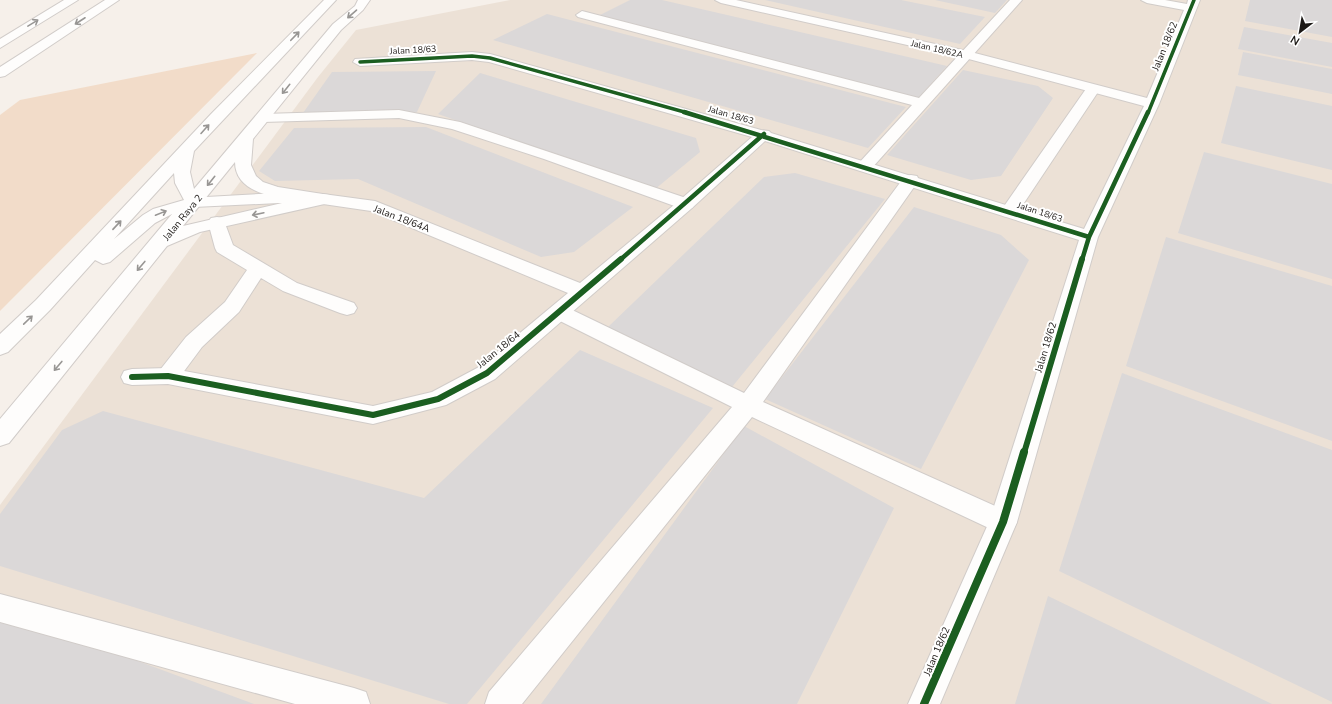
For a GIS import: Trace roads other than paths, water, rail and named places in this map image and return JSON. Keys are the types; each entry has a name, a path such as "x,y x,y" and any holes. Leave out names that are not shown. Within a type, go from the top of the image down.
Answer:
{"main road":[{"path":"0,44 72,0"},
{"path":"0,73 112,0"},
{"path":"0,347 43,305 186,151 330,0"},
{"name":"Jalan Raya 2","path":"0,436 161,242 201,202 246,139 338,27 359,8 364,0"},
{"name":"Jalan 18/62A","path":"721,0 967,55 1152,104"},
{"path":"865,166 1016,0"},
{"path":"1147,0 1192,4"},
{"name":"Jalan 18/62","path":"924,704 1003,522 1089,237 1152,104 1192,4"},
{"path":"582,15 921,103"},
{"name":"Jalan 18/63","path":"360,62 472,56 490,58 604,88 764,134 1089,237"},
{"path":"1009,212 1093,89"},
{"path":"263,118 399,114 455,125 550,156 686,204"},
{"name":"Jalan 18/64","path":"132,377 168,376 373,415 438,399 487,373 686,204 764,134"},
{"path":"246,139 242,164 244,173 254,183 263,188 323,199"},
{"path":"186,151 181,181 185,190 201,202"},
{"path":"501,704 748,404 911,180"},
{"name":"Jalan 18/64A","path":"43,305 114,249 148,219 159,213 201,202 279,198 323,199 375,206 583,292"},
{"path":"161,242 194,228 323,199"},
{"path":"217,222 224,248 257,269 290,287 347,308"},
{"path":"168,376 194,342 232,307 257,269"},
{"path":"559,312 748,404 1003,522"},
{"path":"0,608 354,704"}]}
